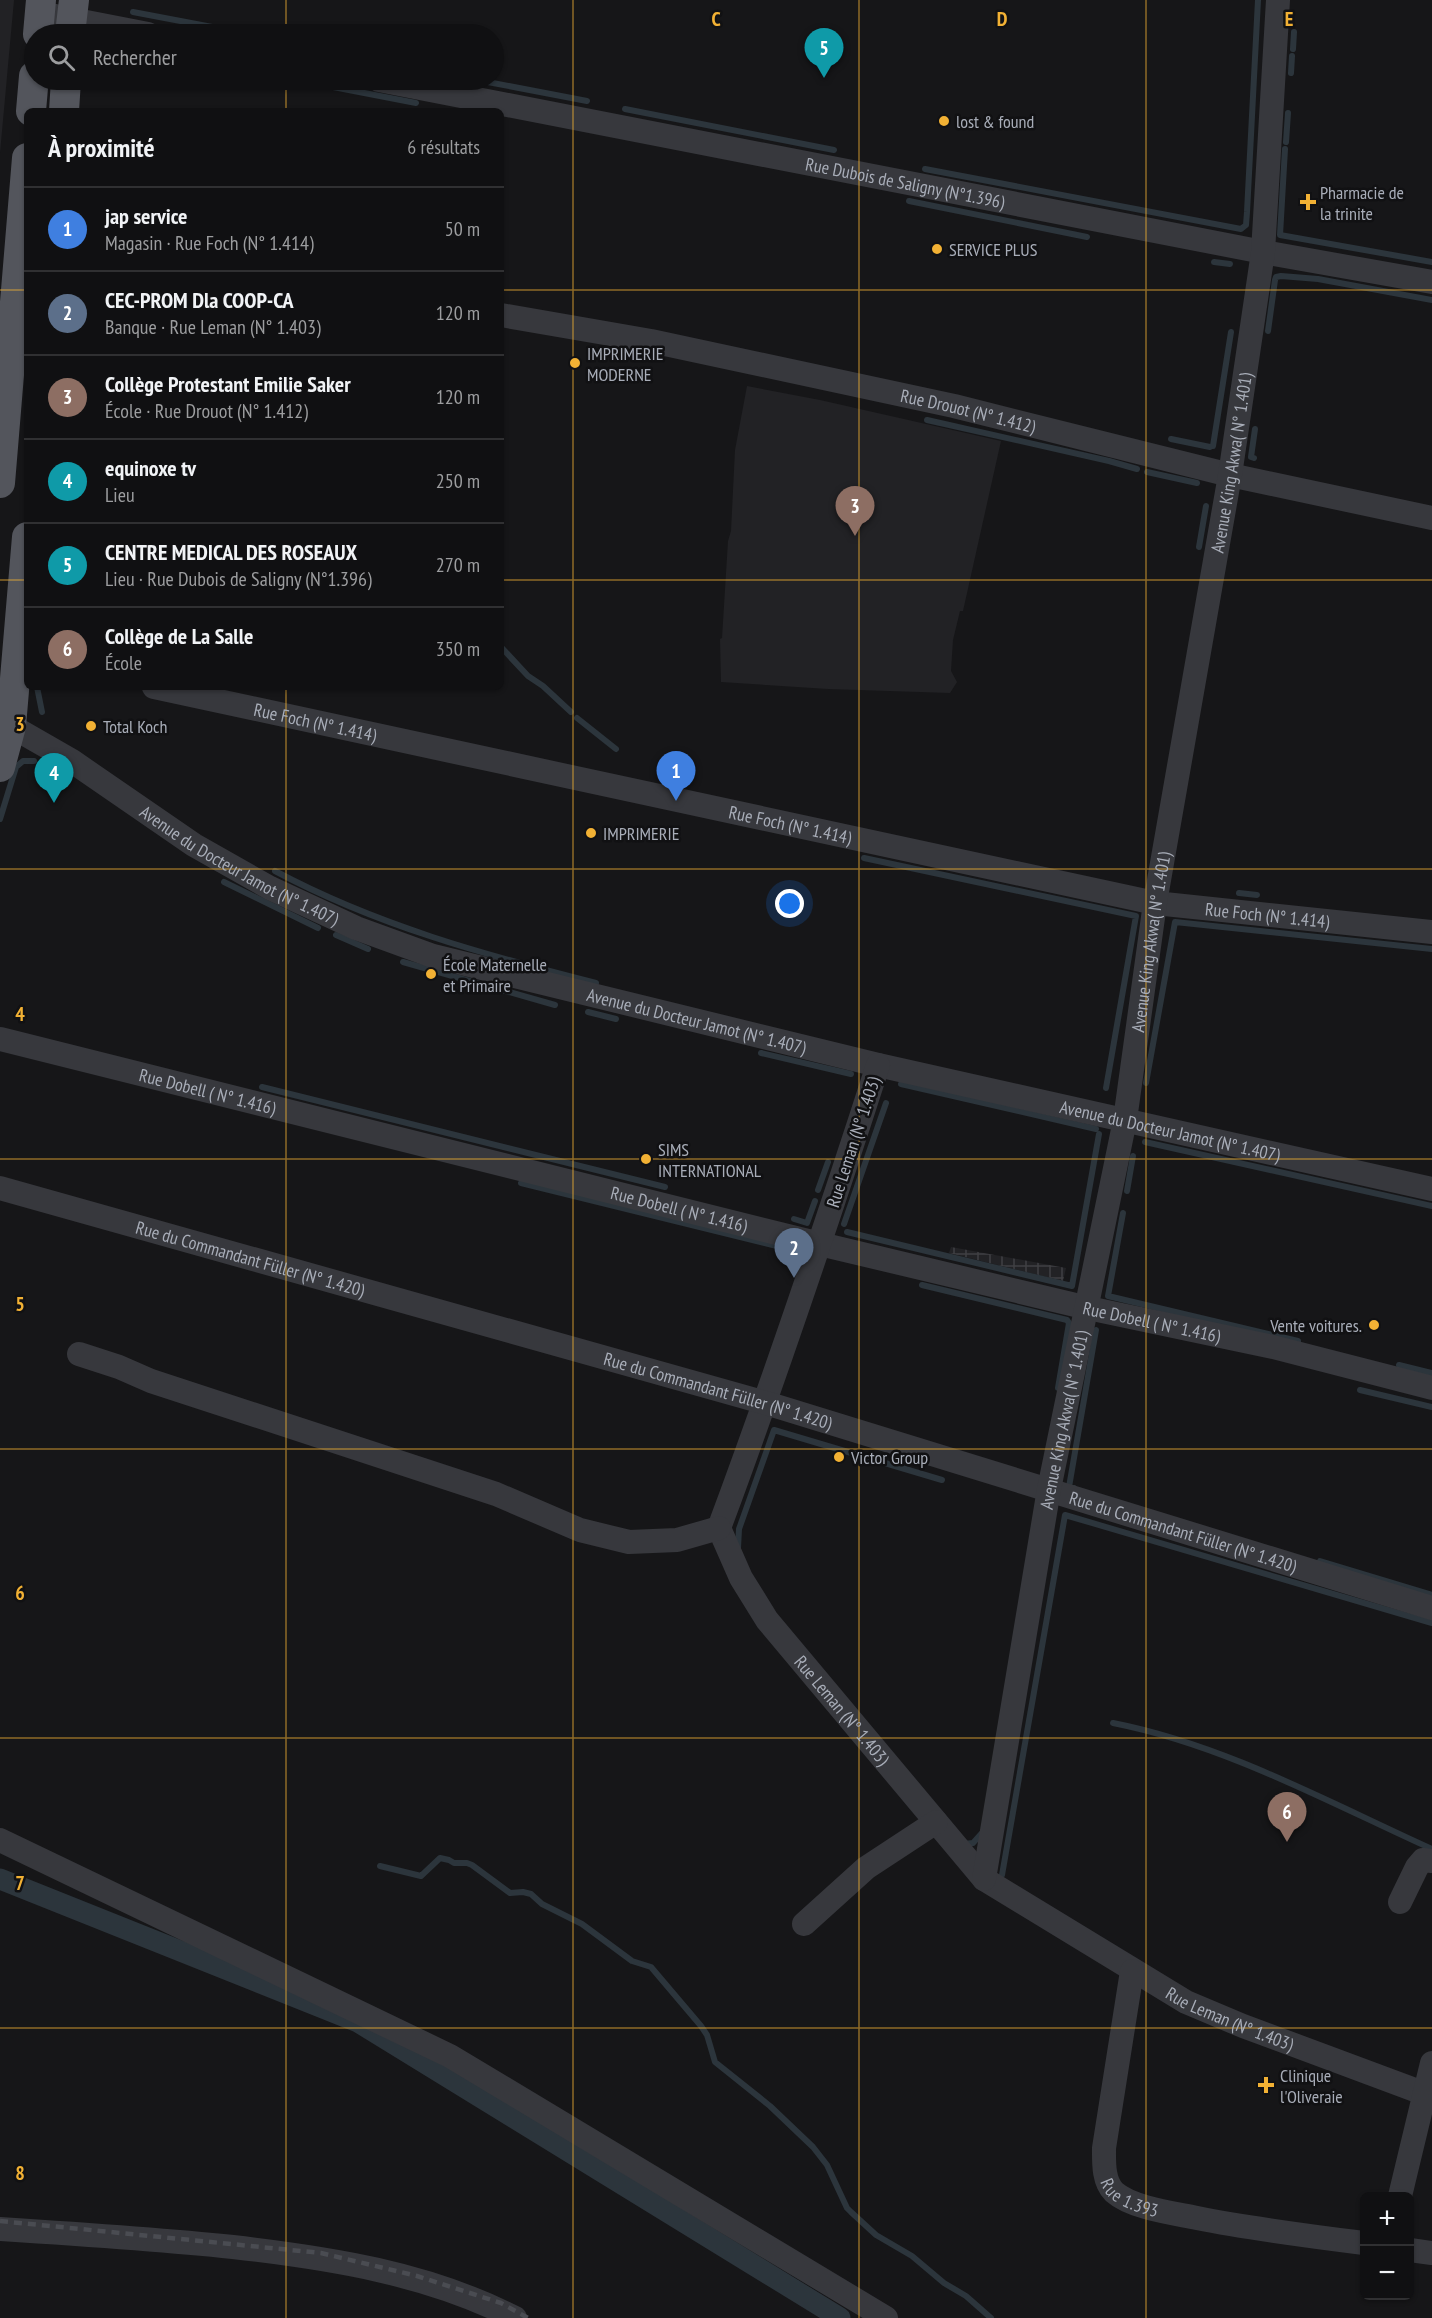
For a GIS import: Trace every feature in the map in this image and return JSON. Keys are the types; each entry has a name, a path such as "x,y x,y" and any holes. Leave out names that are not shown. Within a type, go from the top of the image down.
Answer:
{"main road":[{"path":"31,108 33,90"},
{"path":"64,108 65,90"},
{"path":"0,483 24,231"},
{"path":"0,767 11,726 8,689 22,660 24,611"}],"street":[{"name":"Avenue King Akwa( N° 1.401)","path":"984,1879 1049,1489 1125,1120 1155,903 1230,475 1263,252 1278,0"},
{"path":"40,16 72,18 100,24"},
{"name":"Rue Dubois de Saligny (N°1.396)","path":"430,90 1263,252 1432,282"},
{"name":"Rue Drouot (N° 1.412)","path":"504,316 651,341 954,406 1230,475 1432,519"},
{"name":"Rue Foch (N° 1.414)","path":"168,690 1155,903 1432,932"},
{"name":"Avenue du Docteur Jamot (N° 1.407)","path":"11,726 72,761 194,845 270,888 356,928 433,956 878,1065 1432,1189"},
{"name":"Rue Dobell ( N° 1.416)","path":"0,1039 820,1244 1088,1308 1273,1347 1432,1388"},
{"name":"Rue Leman (N° 1.403)","path":"878,1065 766,1403 719,1528 741,1578 767,1620 984,1879 1132,1971 1195,2006 1423,2093"},
{"name":"Rue du Commandant Füller (N° 1.420)","path":"0,1188 766,1403 1432,1608"},
{"path":"80,1354 151,1381 496,1494 580,1530 629,1542 677,1540 719,1528"},
{"path":"804,1924 866,1868 936,1822"},
{"path":"0,1840 450,2056 886,2318"},
{"path":"1400,1902 1423,1860 1432,1861"},
{"name":"Rue 1.393","path":"1132,1971 1104,2148 1104,2170 1113,2191 1129,2201 1164,2212 1270,2232 1360,2242"},
{"path":"1401,2192 1432,2063"},
{"path":"0,2229 165,2240 310,2256 418,2279 491,2306 515,2318"},
{"path":"1414,2251 1432,2253"}],"shaded area":[{"path":"0,0 14,0 0,153"},
{"path":"747,386 1001,441 963,611 960,611 953,640 951,671 957,682 950,693 828,689 721,682 720,639 722,638 728,541 731,531 735,450"},
{"path":"951,1247 1066,1268 1063,1281 949,1253"}],"waterway":[{"path":"925,169 1241,229 1246,225 1247,212 1258,0"},
{"path":"133,12 196,24"},
{"path":"1293,49 1294,32"},
{"path":"1291,73 1292,56"},
{"path":"504,85 587,101"},
{"path":"349,90 416,103"},
{"path":"625,109 834,150"},
{"path":"1286,142 1288,113"},
{"path":"1285,149 1280,235 1432,262"},
{"path":"909,201 1087,237"},
{"path":"1214,262 1230,264"},
{"path":"1268,331 1275,280 1276,277 1281,276 1318,279 1432,300"},
{"path":"1213,446 1231,332"},
{"path":"927,420 1137,469"},
{"path":"1254,458 1251,457 1255,429"},
{"path":"1171,439 1210,447"},
{"path":"1147,472 1197,483"},
{"path":"1199,547 1206,506"},
{"path":"504,650 528,676 543,686 571,712"},
{"path":"38,690 42,712"},
{"path":"577,718 616,749"},
{"path":"0,819 16,767 23,761 34,761"},
{"path":"864,858 1136,916 1106,1088"},
{"path":"275,871 352,907 432,937 596,983"},
{"path":"224,882 318,928"},
{"path":"1239,893 1257,895"},
{"path":"1146,1083 1175,922 1432,949"},
{"path":"336,935 368,949"},
{"path":"403,962 555,1005"},
{"path":"588,1012 616,1019"},
{"path":"761,1053 851,1074"},
{"path":"901,1084 1096,1129"},
{"path":"262,1087 665,1187"},
{"path":"844,1224 886,1103"},
{"path":"847,1232 1072,1286 1099,1134"},
{"path":"1145,1142 1432,1206"},
{"path":"1127,1191 1133,1156"},
{"path":"818,1190 828,1162"},
{"path":"521,1183 797,1251"},
{"path":"794,1219 807,1223 815,1201"},
{"path":"1123,1213 1108,1296 1298,1341"},
{"path":"922,1285 1067,1320 1069,1323 1058,1388"},
{"path":"1074,1488 1069,1487 1096,1330"},
{"path":"1399,1365 1432,1373"},
{"path":"1360,1390 1432,1407"},
{"path":"738,1548 739,1529 774,1430 942,1480"},
{"path":"1002,1875 1065,1515 1432,1623"},
{"path":"1320,1561 1432,1595"},
{"path":"1113,1723 1195,1745 1236,1760 1432,1849"},
{"path":"964,1844 973,1843 982,1833"},
{"path":"380,1866 421,1876 440,1858 454,1863 467,1863 510,1893 531,1894 542,1904 582,1924 632,1961 651,1967 701,2026 707,2035 715,2062 770,2106 813,2147 827,2165 847,2208 876,2235 912,2256 944,2283 966,2296 991,2318"},
{"path":"0,1879 358,2022 840,2318"}],"railway":[{"path":"0,2221 321,2253 417,2276 501,2303 528,2318"}],"place":[{"name":"CENTRE MEDICAL DES ROSEAUX","path":"824,78"},
{"name":"lost & found","path":"944,121"},
{"name":"Pharmacie de la trinite","path":"1308,202"},
{"name":"SERVICE PLUS","path":"937,249"},
{"name":"IMPRIMERIE MODERNE","path":"575,363"},
{"name":"Collège Protestant Emilie Saker","path":"855,536"},
{"name":"Total Koch","path":"91,726"},
{"name":"jap service","path":"676,801"},
{"name":"equinoxe tv","path":"54,803"},
{"name":"IMPRIMERIE","path":"591,833"},
{"name":"École Maternelle et Primaire","path":"431,974"},
{"name":"SIMS INTERNATIONAL","path":"646,1159"},
{"name":"CEC-PROM Dla COOP-CA","path":"794,1278"},
{"name":"Vente voitures.","path":"1374,1325"},
{"name":"Victor Group","path":"839,1457"},
{"name":"Collège de La Salle","path":"1287,1842"},
{"name":"Clinique l'Oliveraie","path":"1266,2085"}]}
